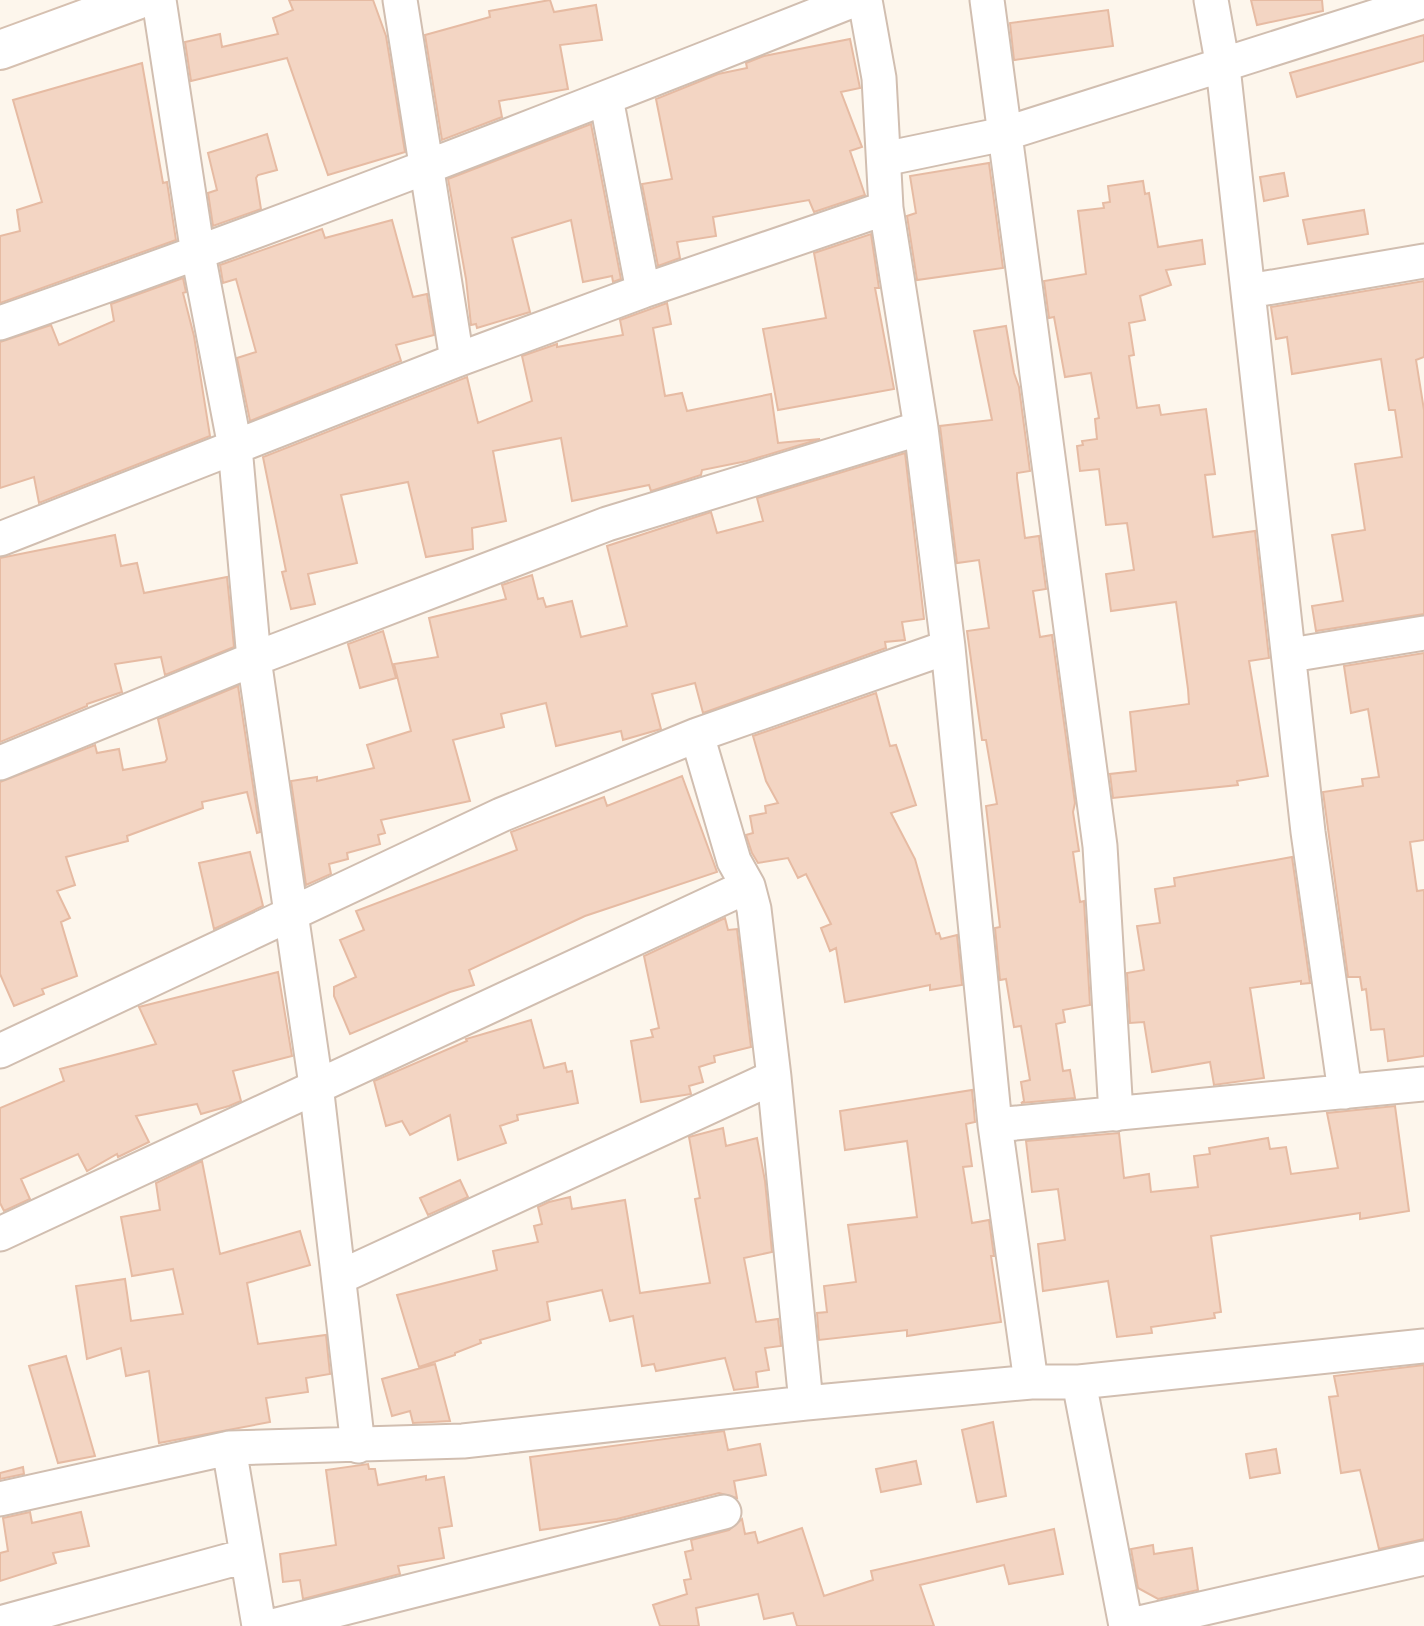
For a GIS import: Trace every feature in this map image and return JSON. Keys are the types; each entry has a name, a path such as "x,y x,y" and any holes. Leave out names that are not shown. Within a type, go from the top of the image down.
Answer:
{"street":[{"path":"0,50 137,0"},
{"path":"159,0 198,254 235,447 254,659 316,1085 358,1446"},
{"path":"400,0 457,360"},
{"path":"0,323 198,254 425,170 854,0"},
{"path":"865,0 879,78 886,208 921,428 948,647 995,1125 1031,1382"},
{"path":"987,0 1100,846 1116,1114"},
{"path":"1211,0 1223,67 1249,290 1291,655 1308,832 1345,1092"},
{"path":"884,159 1004,134 1223,67 1424,1"},
{"path":"606,97 643,291"},
{"path":"0,539 457,360 643,291 886,208"},
{"path":"1249,290 1424,261"},
{"path":"0,763 254,659 636,514 921,428"},
{"path":"1291,655 1424,633"},
{"path":"0,1051 290,917 501,815 697,736 948,647"},
{"path":"697,736 734,861 748,886 775,1077 806,1403"},
{"path":"0,1234 748,886"},
{"path":"340,1277 775,1077"},
{"path":"995,1125 1424,1084"},
{"path":"0,1499 229,1448 463,1441 806,1403 1031,1382 1079,1382 1424,1346"},
{"path":"1079,1382 1126,1626 1424,1559"},
{"path":"229,1448 245,1556 259,1626"},
{"path":"273,1626 724,1512"},
{"path":"0,1623 245,1556"}],"building":[{"path":"289,0 373,0 386,36 405,152 328,175 287,58 191,81 185,42 220,34 222,47 278,34 273,18 293,10"},
{"path":"550,0 554,12 596,5 602,40 560,45 568,89 499,101 502,117 442,140 425,35 490,17 489,11"},
{"path":"1251,0 1322,0 1323,11 1257,25"},
{"path":"1108,10 1113,46 1014,60 1010,23"},
{"path":"1424,35 1424,61 1297,97 1290,73"},
{"path":"850,39 860,88 841,92 862,147 850,151 865,195 814,212 809,200 713,217 716,236 677,242 680,258 658,266 642,184 672,179 656,99 718,74 747,68 746,63 764,56"},
{"path":"142,63 163,183 167,182 176,240 0,303 0,236 20,231 17,210 42,202 13,100"},
{"path":"591,124 621,279 613,282 612,276 583,282 571,220 512,238 530,312 477,328 476,324 471,325 466,279 448,179"},
{"path":"267,134 277,170 256,178 261,209 213,226 208,193 217,190 208,153"},
{"path":"989,163 1003,268 917,280 907,216 916,213 910,176"},
{"path":"1284,173 1288,196 1264,201 1260,177"},
{"path":"1143,181 1145,194 1149,193 1158,247 1202,240 1205,264 1166,270 1171,285 1140,296 1145,320 1129,323 1134,355 1129,356 1137,408 1159,405 1161,415 1206,409 1215,474 1205,475 1213,537 1255,531 1269,658 1249,661 1268,776 1237,781 1238,785 1113,798 1110,774 1136,771 1130,712 1189,704 1188,689 1176,602 1111,611 1106,574 1134,570 1127,523 1106,525 1099,469 1080,471 1077,446 1083,445 1082,441 1097,439 1095,419 1099,418 1091,373 1065,377 1054,317 1049,318 1044,281 1086,274 1078,211 1104,208 1103,203 1110,202 1108,186"},
{"path":"1364,210 1368,234 1308,244 1303,220"},
{"path":"392,220 413,297 427,294 434,335 396,345 401,361 250,421 237,358 256,352 236,279 223,283 220,265 322,229 325,238"},
{"path":"871,234 879,288 875,288 894,389 778,410 763,329 826,318 814,253"},
{"path":"183,278 186,292 183,293 194,336 210,436 39,503 34,477 0,488 0,342 51,325 59,345 114,321 111,304"},
{"path":"1424,281 1424,357 1416,360 1424,410 1424,614 1316,631 1312,606 1343,601 1332,535 1365,530 1355,464 1402,457 1395,410 1389,410 1381,359 1292,374 1287,337 1276,339 1271,307"},
{"path":"667,303 671,324 653,328 665,396 682,393 687,411 771,394 778,443 820,439 747,461 702,470 701,475 651,491 649,485 572,501 561,438 493,451 506,521 472,528 473,549 426,557 408,482 341,495 357,563 308,574 315,604 291,609 282,572 286,571 263,457 467,377 478,423 532,401 522,356 557,344 557,347 623,335 620,320"},
{"path":"1006,326 1019,387 1030,471 1017,473 1025,538 1039,536 1046,589 1033,591 1040,637 1052,635 1075,803 1073,812 1079,851 1073,852 1080,902 1084,901 1090,1005 1063,1010 1065,1022 1056,1024 1063,1071 1070,1070 1075,1098 1021,1103 1024,1101 1021,1082 1030,1080 1021,1026 1014,1027 1006,979 1000,980 995,928 1000,927 986,806 997,804 986,740 982,740 967,631 989,628 979,560 957,563 940,426 992,420 974,331"},
{"path":"905,453 924,619 902,622 905,640 885,642 886,648 703,713 695,683 652,694 661,729 623,740 621,731 556,746 546,703 501,714 504,727 453,740 470,801 381,820 385,833 378,835 380,844 347,853 348,859 329,864 331,874 306,885 291,781 317,777 317,781 374,768 367,745 411,731 394,664 438,657 429,618 506,599 502,585 532,575 538,599 543,598 546,607 572,601 581,637 627,626 607,546 711,512 717,533 763,521 757,498"},
{"path":"115,535 121,566 137,563 144,593 227,577 234,647 165,675 161,657 115,664 122,692 87,704 0,742 0,558"},
{"path":"383,631 396,678 360,688 348,644"},
{"path":"1424,653 1424,840 1410,842 1417,891 1424,890 1424,1056 1388,1061 1384,1029 1371,1030 1366,989 1362,990 1360,977 1348,977 1323,792 1363,786 1362,779 1379,777 1368,709 1351,713 1344,666"},
{"path":"238,686 260,832 257,833 247,792 202,802 203,808 127,836 128,841 66,857 75,885 57,891 70,918 61,922 77,976 42,989 44,994 14,1006 0,974 0,782 95,745 97,753 119,749 123,770 165,762 167,759 158,719"},
{"path":"876,693 890,746 896,745 916,805 891,813 915,859 936,934 939,933 941,939 957,935 962,985 930,990 930,985 845,1002 836,948 830,951 821,928 831,924 806,874 798,878 788,858 758,863 752,853 746,835 753,833 750,816 766,813 765,806 778,803 766,781 753,736"},
{"path":"682,776 717,872 585,916 469,970 474,985 450,992 350,1034 334,996 334,987 356,977 340,940 364,930 356,911 517,850 511,832 604,797 607,806"},
{"path":"250,852 263,906 214,929 199,863"},
{"path":"1292,857 1310,983 1301,984 1301,981 1250,988 1264,1078 1214,1085 1210,1062 1152,1072 1144,1022 1130,1023 1127,973 1144,970 1137,926 1160,923 1155,889 1175,886 1174,878"},
{"path":"725,918 728,930 737,929 751,1047 714,1056 715,1062 699,1067 703,1082 689,1086 691,1094 641,1102 631,1041 653,1037 651,1030 659,1028 644,956"},
{"path":"278,972 292,1056 233,1071 241,1101 201,1114 197,1104 136,1116 149,1142 118,1157 117,1154 87,1171 78,1154 21,1179 30,1199 4,1211 0,1203 0,1108 64,1081 60,1069 156,1044 139,1007"},
{"path":"531,1020 544,1068 565,1063 567,1072 572,1071 578,1103 517,1115 518,1120 500,1126 506,1143 458,1160 450,1115 410,1135 402,1121 386,1126 374,1081 467,1041 466,1039"},
{"path":"972,1090 975,1122 966,1124 972,1166 963,1167 972,1223 989,1220 994,1256 991,1256 1001,1322 907,1336 907,1330 819,1340 817,1313 827,1312 824,1286 856,1282 848,1225 917,1217 907,1141 845,1150 840,1111"},
{"path":"1395,1106 1409,1211 1360,1219 1360,1213 1211,1236 1221,1312 1214,1313 1215,1318 1151,1327 1152,1333 1117,1337 1108,1281 1043,1291 1038,1244 1065,1240 1058,1189 1032,1192 1026,1141 1119,1133 1124,1178 1149,1174 1151,1192 1198,1187 1194,1156 1210,1154 1209,1148 1268,1138 1270,1149 1286,1147 1291,1174 1338,1168 1327,1113"},
{"path":"723,1128 726,1146 757,1138 765,1181 772,1252 744,1258 756,1322 778,1319 781,1346 765,1348 769,1370 756,1372 758,1387 734,1390 725,1358 656,1371 654,1364 642,1366 633,1316 610,1321 602,1290 547,1302 550,1320 480,1340 481,1343 455,1355 419,1367 397,1295 497,1270 493,1251 538,1242 534,1226 542,1224 538,1207 549,1202 570,1197 572,1209 625,1200 640,1293 710,1283 695,1199 700,1198 689,1137"},
{"path":"202,1161 220,1254 300,1231 310,1265 247,1283 258,1344 326,1335 330,1374 306,1378 308,1392 266,1398 270,1422 159,1443 149,1371 126,1376 121,1348 87,1359 76,1286 125,1279 131,1321 183,1314 173,1269 132,1276 121,1217 160,1210 156,1183"},
{"path":"460,1180 468,1197 428,1215 420,1198"},
{"path":"66,1356 95,1456 58,1463 29,1366"},
{"path":"435,1364 450,1421 413,1423 410,1411 392,1416 382,1379"},
{"path":"1424,1365 1424,1539 1379,1549 1360,1470 1341,1473 1329,1397 1338,1396 1334,1376"},
{"path":"993,1422 1006,1496 977,1502 962,1430"},
{"path":"724,1431 728,1450 760,1444 766,1475 734,1481 737,1498 719,1493 617,1519 540,1530 530,1457"},
{"path":"1276,1449 1280,1473 1250,1478 1246,1454"},
{"path":"916,1461 921,1484 881,1492 876,1469"},
{"path":"368,1464 369,1469 375,1469 378,1485 426,1476 426,1480 444,1477 452,1526 439,1528 444,1558 398,1566 400,1574 303,1599 300,1580 283,1582 280,1554 336,1545 326,1470"},
{"path":"23,1467 24,1474 0,1479 0,1473"},
{"path":"30,1512 32,1523 81,1512 89,1546 53,1553 56,1563 0,1581 0,1553 8,1551 3,1518"},
{"path":"742,1519 745,1534 755,1532 758,1543 802,1528 824,1596 873,1580 871,1571 1054,1529 1063,1574 1009,1584 1004,1565 920,1585 934,1626 797,1626 793,1613 764,1619 758,1594 696,1608 699,1626 660,1626 653,1605 687,1594 684,1580 691,1579 685,1552 693,1550 691,1540 729,1530"},
{"path":"1153,1545 1154,1554 1192,1548 1198,1590 1158,1599 1138,1588 1131,1549"}]}
